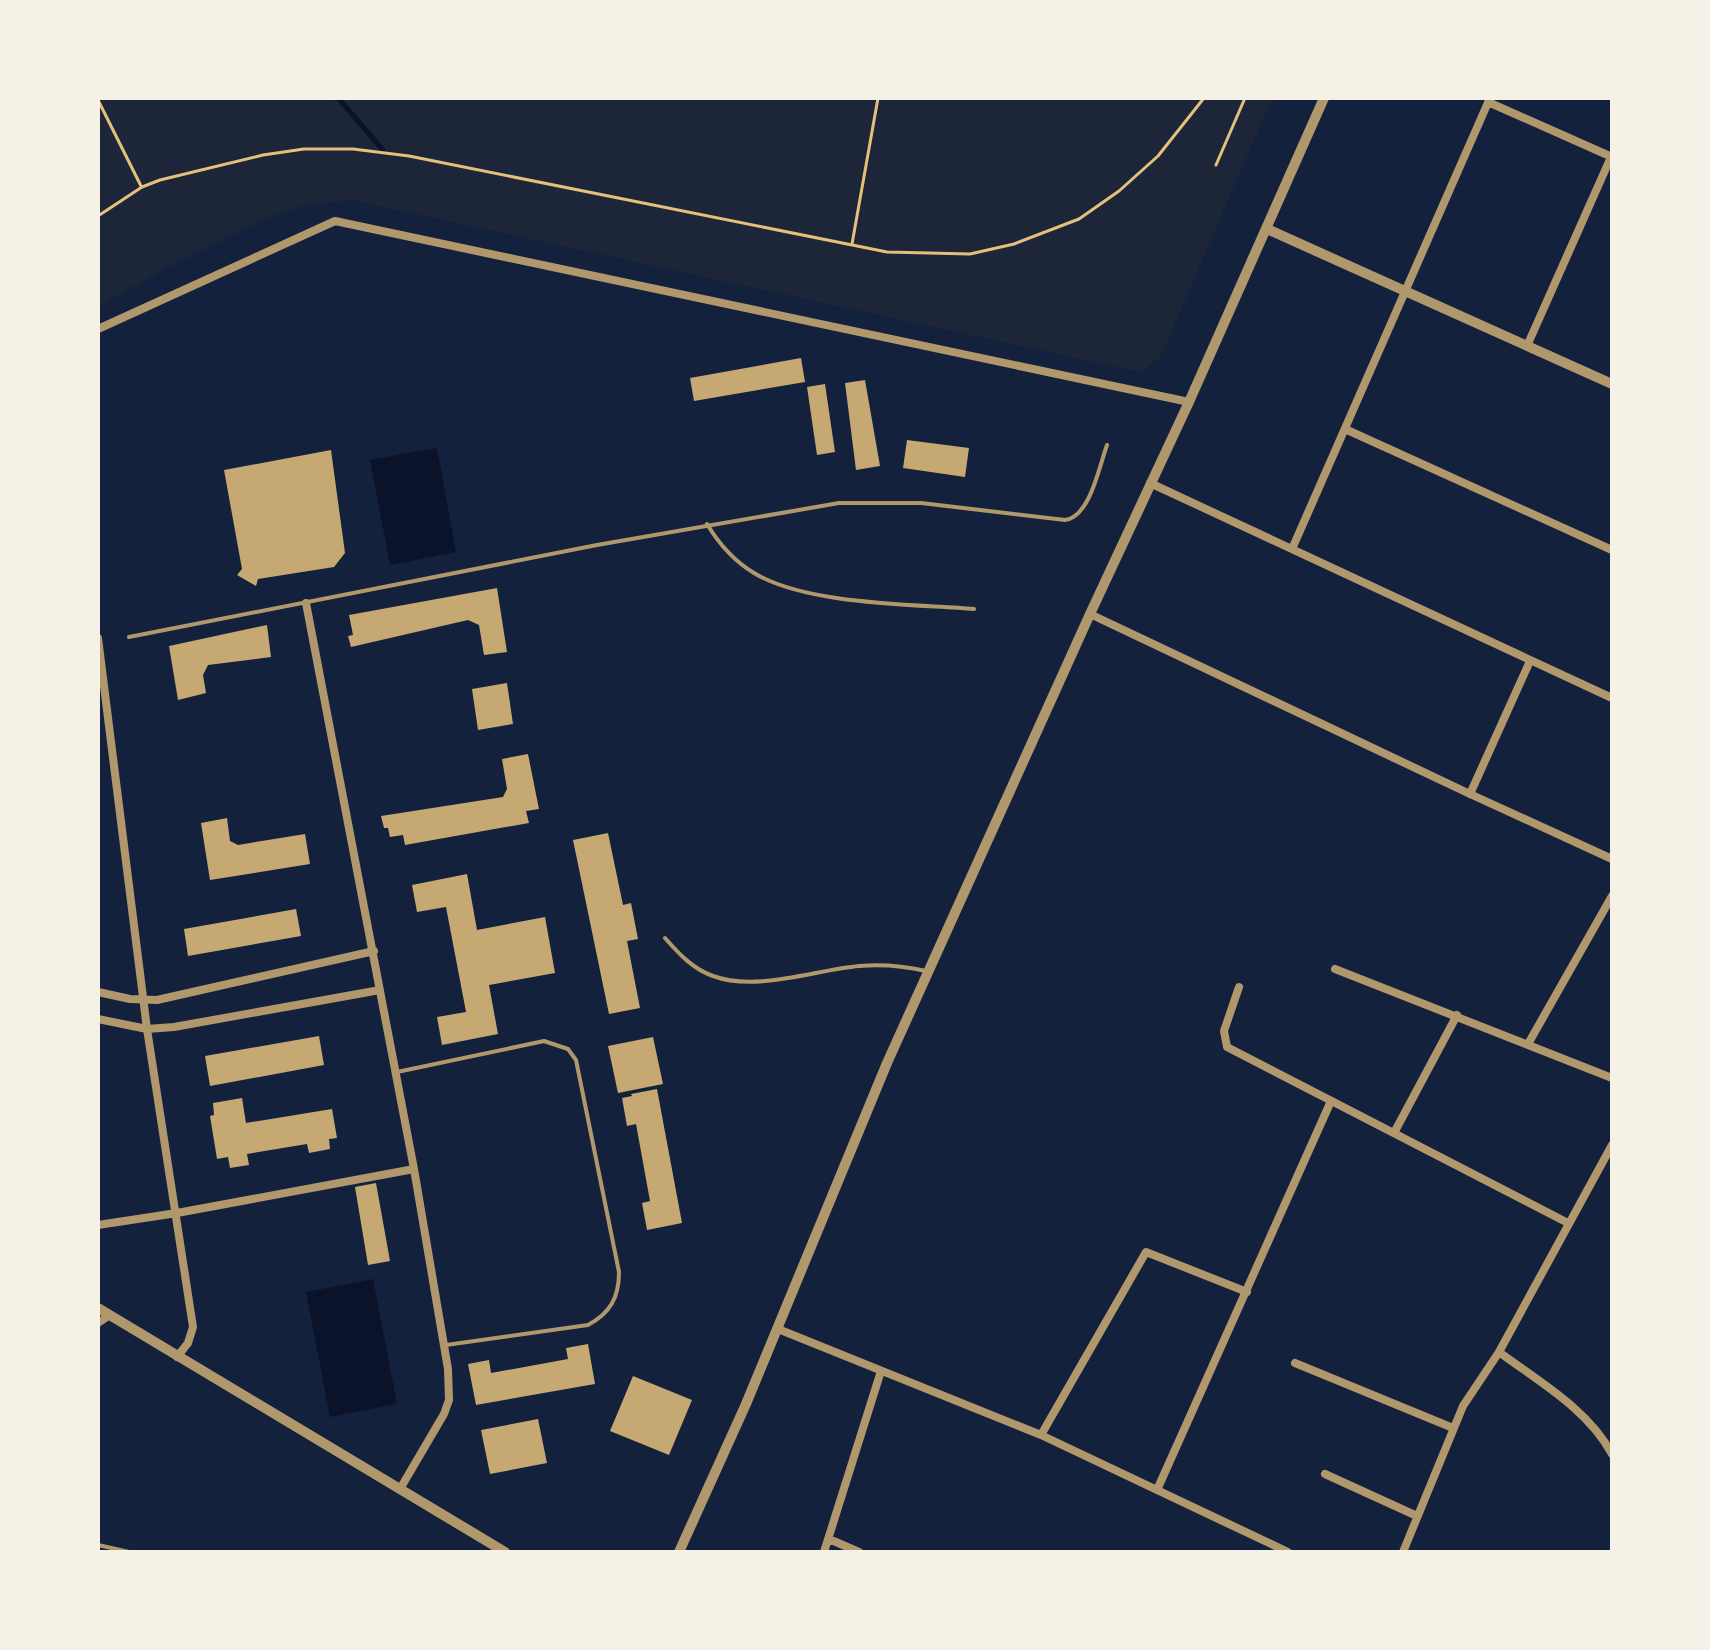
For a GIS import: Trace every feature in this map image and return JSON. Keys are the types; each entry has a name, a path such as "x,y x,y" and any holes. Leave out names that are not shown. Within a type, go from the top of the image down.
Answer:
{"street":[{"path":"679,1552 778,1329 887,1063 1189,402 1324,98"},
{"path":"1292,549 1489,100 1612,157 1527,346"},
{"path":"98,329 155,300 335,221 1189,402"},
{"path":"1267,229 1612,384"},
{"path":"1345,429 1612,550"},
{"path":"1150,483 1612,698"},
{"path":"306,603 374,951 448,1369 449,1400 444,1414 400,1489"},
{"path":"1090,614 1612,859"},
{"path":"98,638 143,1001 193,1327 188,1343 177,1357"},
{"path":"1470,794 1530,661"},
{"path":"1528,1044 1612,896"},
{"path":"98,992 143,1001 157,1000 374,951"},
{"path":"1335,969 1612,1078"},
{"path":"1239,987 1224,1031 1227,1047 1568,1223"},
{"path":"98,1019 147,1029 174,1027 380,990"},
{"path":"1394,1133 1457,1015"},
{"path":"1157,1490 1331,1101"},
{"path":"1403,1552 1453,1428 1481,1376 1499,1352 1612,1145"},
{"path":"98,1225 414,1169"},
{"path":"1041,1435 1146,1252 1247,1292"},
{"path":"98,1308 505,1552"},
{"path":"98,1323 110,1315"},
{"path":"778,1329 1041,1435 1288,1552"},
{"path":"1499,1352 1567,1402 1593,1428 1612,1454"},
{"path":"1295,1363 1453,1428"},
{"path":"824,1552 881,1371"},
{"path":"1325,1474 1417,1516"},
{"path":"829,1539 859,1552"}],"lane":[{"path":"129,637 707,524 804,508 875,501 1074,519 1085,507 1107,445"},
{"path":"707,524 724,549 743,565 768,580 789,587 858,599 974,609"},
{"path":"665,938 696,968 731,981 801,976 858,966 906,966 928,971"},
{"path":"396,1072 544,1041 568,1049 576,1060 619,1272 619,1287 610,1308 600,1319 588,1325 444,1346"},
{"path":"98,1545 129,1552"}],"path":[{"path":"852,245 878,98"},
{"path":"98,216 142,187 160,180 263,155 304,149 353,149 409,156 887,252 970,254 1014,244 1079,219 1119,191 1158,156 1204,98"},
{"path":"1216,165 1245,98"},
{"path":"98,100 142,187"}],"shaded area":[{"path":"98,98 1272,98 1160,358 1140,372 352,200 301,206 268,218 98,306"},
{"path":"437,448 456,552 390,565 370,460"},
{"path":"373,1279 397,1404 330,1417 306,1292"}],"building":[{"path":"801,358 805,382 694,401 690,378"},
{"path":"865,380 880,466 856,470 845,383"},
{"path":"825,384 835,452 817,455 807,387"},
{"path":"907,440 969,448 965,477 903,468"},
{"path":"331,450 345,553 334,567 258,579 256,586 237,575 242,569 224,470"},
{"path":"497,588 507,652 484,655 479,625 468,620 351,647 348,636 353,635 349,615"},
{"path":"267,625 271,657 208,665 203,675 206,693 178,700 169,646"},
{"path":"507,683 513,724 478,730 472,689"},
{"path":"528,754 539,809 526,811 529,823 405,845 403,835 390,837 388,828 384,828 381,816 503,797 507,789 502,759"},
{"path":"227,818 230,841 238,845 305,834 310,864 210,880 201,823"},
{"path":"608,833 623,905 631,903 638,939 627,941 640,1008 609,1014 573,840"},
{"path":"467,874 477,930 545,917 555,973 489,985 498,1034 442,1045 437,1017 466,1012 446,907 417,912 412,885"},
{"path":"296,909 301,936 188,956 184,929"},
{"path":"319,1036 324,1065 210,1086 205,1056"},
{"path":"653,1037 663,1084 618,1093 608,1046"},
{"path":"657,1089 682,1223 647,1230 642,1203 650,1201 636,1124 627,1126 622,1098"},
{"path":"242,1098 246,1123 332,1109 337,1138 329,1139 330,1149 309,1153 307,1144 247,1154 249,1165 230,1168 228,1157 217,1159 210,1116 214,1115 213,1103"},
{"path":"376,1183 390,1261 368,1265 355,1187"},
{"path":"588,1344 595,1384 476,1405 468,1364 489,1360 491,1373 568,1359 566,1348"},
{"path":"633,1376 692,1400 669,1455 610,1431"},
{"path":"538,1419 547,1463 490,1474 481,1430"}],"waterway":[{"path":"334,98 338,98 383,150"}]}
